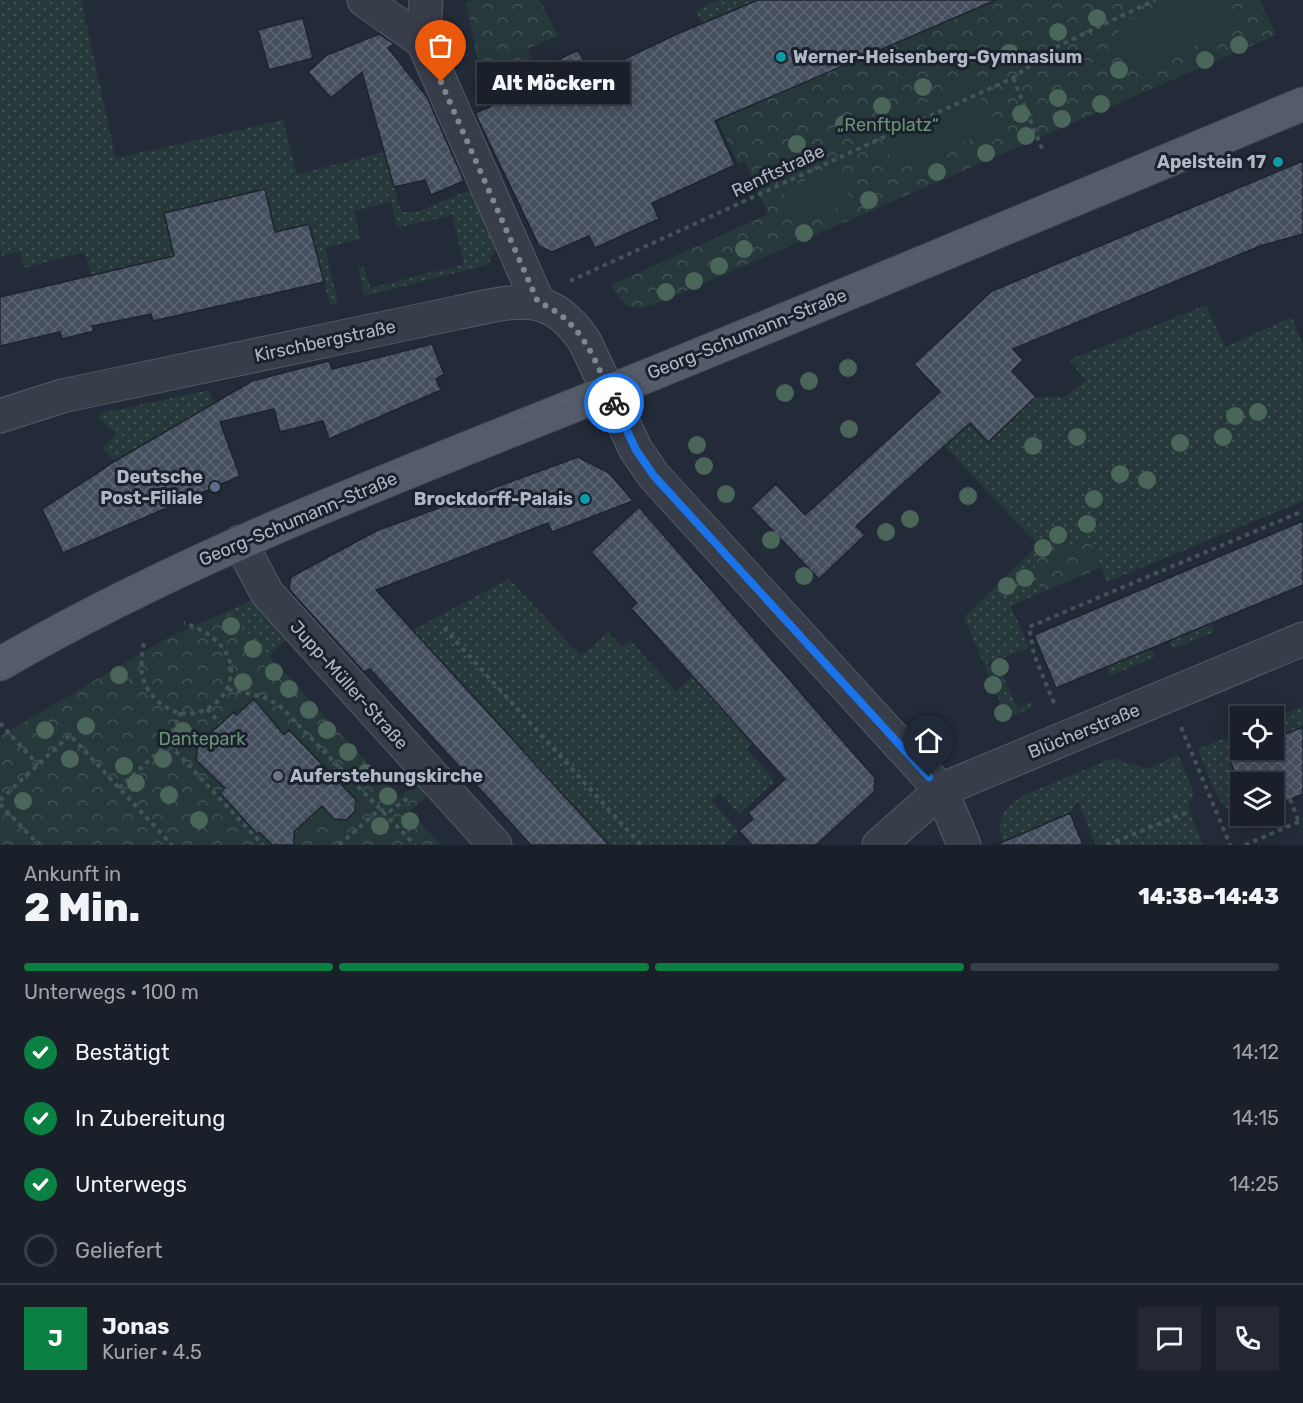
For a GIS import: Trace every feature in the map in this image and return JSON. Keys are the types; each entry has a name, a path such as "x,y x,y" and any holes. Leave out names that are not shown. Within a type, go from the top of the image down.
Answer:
{"main road":[{"name":"Georg-Schumann-Straße","path":"0,664 135,591 338,499 609,391 1303,104"}],"street":[{"path":"364,0 423,42"},
{"path":"426,0 423,42 538,302 562,314 575,326 609,391 636,450 654,476 941,790 964,845"},
{"name":"Kirschbergstraße","path":"0,416 73,393 456,313 511,303 538,302"},
{"name":"Jupp-Müller-Straße","path":"240,542 267,593 495,845"},
{"name":"Blücherstraße","path":"879,845 941,790 1303,639"}],"path":[{"name":"Renftstraße","path":"570,281 1013,78 1052,49 1155,0"},
{"path":"1013,78 1043,151"},
{"path":"1054,703 1034,656 1029,627 1303,511"},
{"path":"144,643 141,672 146,688 156,700 172,711 190,713 207,709 219,702 228,689 231,677 230,661 220,644 204,630 184,623"},
{"path":"444,628 641,845"},
{"path":"228,689 263,697 279,705 379,810 387,814 416,845"},
{"path":"1168,697 1230,845"},
{"path":"207,709 220,723"},
{"path":"119,788 168,743 181,712"},
{"path":"0,723 38,765"},
{"path":"0,800 70,735 172,845"},
{"path":"168,743 263,845"},
{"path":"332,773 339,767"},
{"path":"339,845 379,810 390,811 410,796"},
{"path":"1245,845 1301,821 1290,799"},
{"path":"0,804 39,845"},
{"path":"1107,845 1190,811"}],"green space":[{"path":"0,0 81,0 116,158 283,120 297,174 385,152 401,212 417,212 469,190 496,249 487,265 365,296 358,268 364,267 370,288 464,264 452,215 397,228 391,202 354,211 360,239 325,248 338,303 330,305 309,224 275,232 265,189 165,213 174,256 91,276 85,252 24,268 20,252 1,256 0,245"},
{"path":"540,0 558,36 527,49 532,58 482,81 466,2"},
{"path":"719,0 758,0 702,24 696,10"},
{"name":"„Renftplatz“","path":"995,0 1260,0 1276,35 656,304 634,308 620,299 611,285 768,214 745,162 738,164 717,120"},
{"path":"1173,0 1219,0 1232,30 1136,71 1116,25"},
{"path":"974,82 994,129 896,171 877,124"},
{"path":"835,167 851,202 798,226 782,191"},
{"path":"1206,305 1225,347 1292,317 1303,345 1303,501 1107,582 1088,538 1033,561 1045,591 1011,606 1029,648 985,664 1002,673 1017,707 1031,702 1034,707 1007,718 964,617 1038,545 937,438 961,414 988,442 1036,397 1064,397 1086,381 1069,360"},
{"path":"209,390 214,404 115,461 102,448 116,434 98,417 102,413"},
{"path":"1088,538 1100,568 1045,591 1032,560"},
{"path":"509,579 581,656 608,632 622,647 630,640 676,691 693,676 753,743 747,749 773,778 773,783 739,814 720,793 711,800 739,831 724,845 609,845 412,630"},
{"path":"256,598 291,635 269,656 400,798 209,620"},
{"name":"Dantepark","path":"228,611 399,798 420,780 431,792 410,811 441,845 0,845 0,736 169,637"},
{"path":"1211,624 1214,632 1173,649 1170,641"},
{"path":"1151,649 1155,657 1110,676 1107,667"},
{"path":"1303,706 1303,727 1284,735 1284,714"},
{"path":"1230,736 1229,758 1235,772 1230,772 1230,812 1212,785 1198,749"},
{"path":"1178,755 1194,792 1188,808 1203,845 1096,845 1078,801 1070,813 1017,836 1003,845 1000,828 1002,816 1024,795 1113,758 1148,769"}],"building":[{"path":"758,0 996,0 715,121 735,165 652,203 659,219 595,248 589,236 552,252 539,246 475,113 557,78 552,63 578,50 591,75 677,34"},
{"path":"303,18 313,58 269,70 258,30"},
{"path":"379,34 394,44 388,48 427,97 464,181 431,195 425,180 394,187 362,72 331,98 308,72 327,55"},
{"path":"1303,161 1303,234 1260,246 1013,349 1023,360 1012,371 1036,397 988,442 970,423 856,526 865,535 819,579 751,508 776,484 805,515 940,392 914,364 992,291"},
{"path":"265,189 275,232 309,224 324,282 153,321 151,314 92,326 94,331 62,339 60,332 0,346 0,297 174,256 164,213"},
{"path":"432,344 444,374 436,379 441,390 329,439 323,421 280,432 274,409 220,422 240,476 63,553 42,509 115,461 252,381 329,361 332,369"},
{"path":"578,457 609,473 633,501 552,532 548,523 376,590 609,845 531,845 370,669 364,672 289,589 291,577 376,531"},
{"path":"639,507 875,778 874,792 816,845 752,845 739,831 753,819 748,813 785,779 631,608 637,603 591,552"},
{"path":"1303,521 1303,585 1056,688 1034,635"},
{"name":"Auferstehungskirche","path":"254,699 284,735 289,730 356,800 355,811 346,820 334,819 322,806 294,832 294,845 272,845 259,832 257,834 220,793 225,788 196,760 198,744 234,712 236,715"},
{"path":"1303,727 1303,794 1284,802 1284,772 1235,772 1229,758 1230,760 1284,760 1284,735"},
{"path":"1070,813 1083,845 996,845"}],"tram line":[{"path":"0,658 141,581 237,536 1303,96"},
{"path":"0,675 148,594 244,549 1303,111"}],"way so far":[{"path":"441,82 538,302 562,314 575,326 599,368 614,403"}],"place":[{"name":"Werner-Heisenberg-Gymnasium","path":"781,57"},
{"name":"Alt Möckern","path":"441,82"},
{"name":"Apelstein 17","path":"1278,162"},
{"name":"Deutsche Post-Filiale","path":"215,487"},
{"name":"Brockdorff-Palais","path":"585,499"},
{"name":"Auferstehungskirche","path":"278,776"}],"route":[{"path":"614,403 636,450 654,476 929,777"}]}
